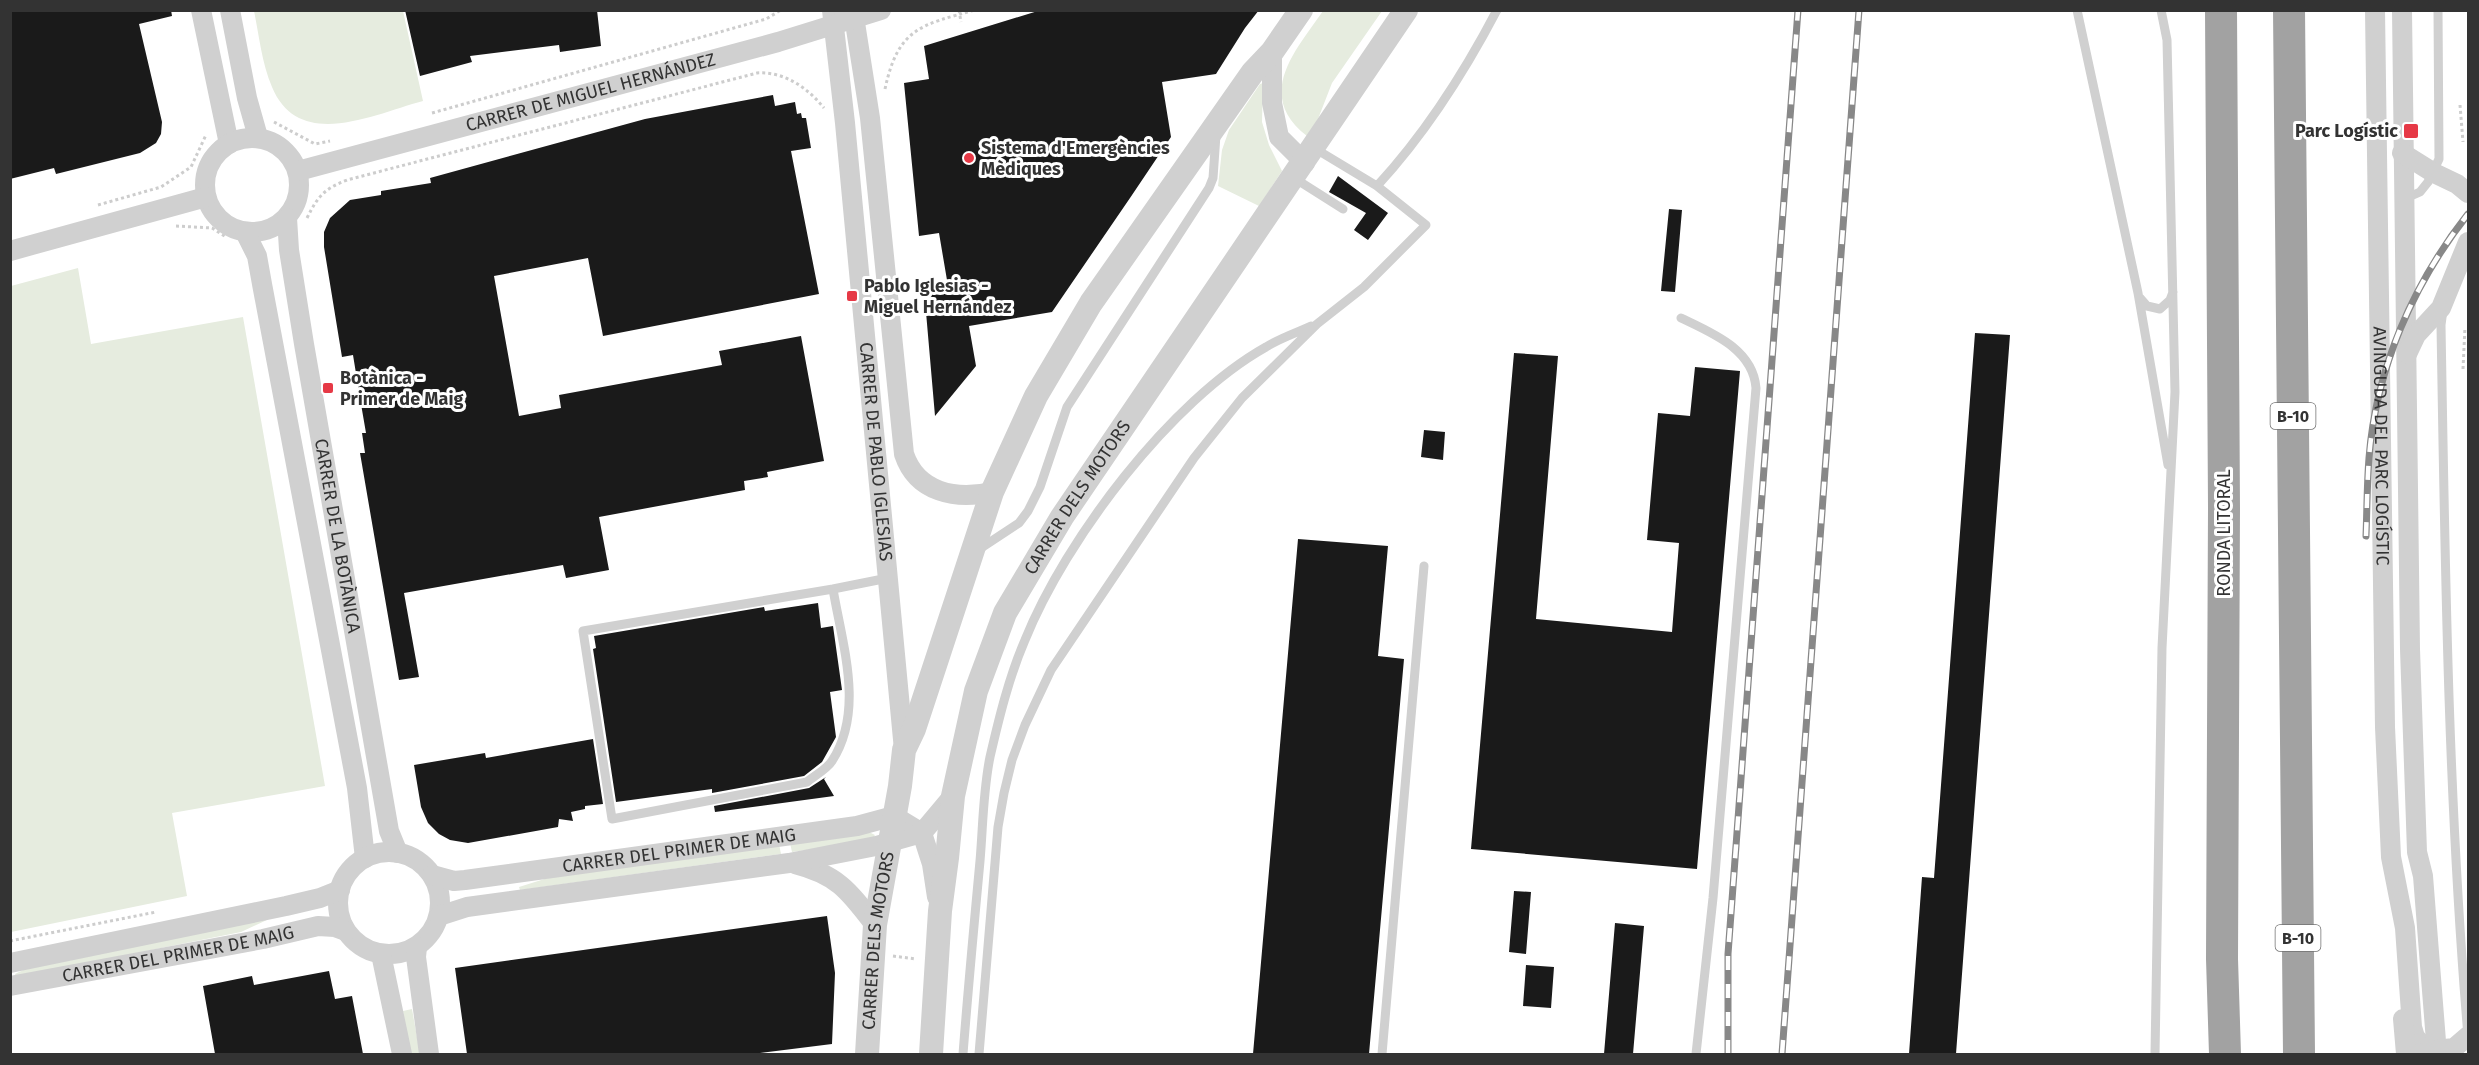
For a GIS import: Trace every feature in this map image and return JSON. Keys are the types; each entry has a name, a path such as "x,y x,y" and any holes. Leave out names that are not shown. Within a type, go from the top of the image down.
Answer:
{"highway":[{"name":"RONDA LITORAL","path":"2221,10 2224,508 2222,959 2225,1054"},
{"name":"B-10","path":"2289,10 2299,1054"}],"street":[{"path":"201,10 229,144"},
{"path":"230,10 247,98 258,137"},
{"name":"CARRER DE MIGUEL HERNÁNDEZ","path":"298,171 778,42 833,18 881,10"},
{"name":"CARRER DELS MOTORS","path":"867,1054 875,925 904,750 914,729 992,492 1036,396 1091,303 1253,72 1272,52 1302,10"},
{"name":"CARRER DELS MOTORS","path":"931,1054 940,911 952,796 976,690 1005,613 1062,517 1406,10"},
{"name":"AVINGUDA DEL PARC LOGÍSTIC","path":"2375,10 2385,727 2391,857 2405,928 2412,1027 2415,1037 2431,1053"},
{"name":"AVINGUDA DEL PARC LOGÍSTIC","path":"2402,10 2410,650 2417,852 2423,876 2431,1053"},
{"name":"CARRER DE PABLO IGLESIAS","path":"853,14 870,118 903,454 915,474 935,490 961,497 992,492"},
{"name":"CARRER DE PABLO IGLESIAS","path":"833,18 845,123 904,750"},
{"path":"1272,52 1272,103 1279,137 1304,163"},
{"path":"258,137 279,145 288,153 298,171 300,185 296,219 267,230 237,235 217,216 206,197 206,175 216,154 229,144 245,138 258,137"},
{"path":"2402,153 2434,173 2465,186"},
{"path":"10,251 206,197"},
{"name":"CARRER DE LA BOTÀNICA","path":"296,219 289,250 306,356 389,831 398,853"},
{"name":"CARRER DE LA BOTÀNICA","path":"237,235 257,256 357,788 365,858"},
{"name":"AVINGUDA DEL PARC LOGÍSTIC","path":"2405,359 2416,335 2438,312 2469,242"},
{"path":"922,833 952,796"},
{"path":"894,816 922,833 932,864 940,911"},
{"name":"CARRER DEL PRIMER DE MAIG","path":"432,875 454,881 465,880 856,826 894,816"},
{"name":"CARRER DEL PRIMER DE MAIG","path":"439,916 478,905 789,862 889,843 922,833"},
{"path":"381,853 398,853 417,860 432,875 439,895 439,916 430,933 417,946 397,954 381,954 362,946 346,931 338,909 340,890 347,874 365,858 381,853"},
{"name":"CARRER DEL PRIMER DE MAIG","path":"789,862 817,870 842,884 875,925"},
{"name":"AVINGUDA DEL PARC LOGÍSTIC","path":"2396,882 2396,927 2406,1054"},
{"name":"CARRER DEL PRIMER DE MAIG","path":"10,963 286,906 320,898 340,890"},
{"name":"CARRER DEL PRIMER DE MAIG","path":"10,986 263,939 318,926 335,927 346,931"},
{"path":"417,946 416,957 429,1054"},
{"path":"381,954 402,1054"},
{"path":"2431,1053 2454,1048 2468,1036"}],"lane":[{"path":"1377,186 1404,157 1465,68 1497,10"},
{"path":"2077,10 2138,293 2172,485"},
{"path":"2155,1054 2162,648 2175,392 2167,40 2161,10"},
{"path":"2404,199 2420,192 2434,173 2439,159 2438,10"},
{"name":"CARRER DELS MOTORS","path":"973,554 1011,529 1028,511 1040,487 1067,407 1209,188 1213,178 1215,126"},
{"path":"979,1054 998,827 1012,760 1038,696 1073,635 1194,458 1242,398 1317,324 1365,287 1426,225 1377,186 1304,163"},
{"path":"1304,163 1343,209"},
{"path":"2138,293 2147,306 2160,309 2170,300 2174,289"},
{"name":"AVINGUDA DEL PARC LOGÍSTIC","path":"2445,299 2441,325 2449,720 2461,954 2468,1036"},
{"path":"1681,318 1710,332 1739,353 1752,369 1756,388 1713,898 1696,1054"},
{"path":"963,1054 990,760 1010,681 1025,640 1043,602 1064,565 1112,494 1172,422 1240,364 1267,346 1317,324"},
{"path":"1382,1054 1424,566"},
{"path":"833,589 850,690 845,731 831,763 807,782 612,819 583,630 888,578"}],"path":[{"path":"422,117 766,19 781,10"},
{"path":"883,98 891,67 903,42 931,22 975,10"},
{"path":"959,13 961,22"},
{"path":"296,219 328,187 347,180 756,73 770,72 795,82 812,95 826,111"},
{"path":"2460,105 2463,142"},
{"path":"269,117 315,144 336,140"},
{"path":"161,187 191,167 207,138 206,130"},
{"path":"171,226 212,228 237,235"},
{"path":"2463,369 2465,327"},
{"name":"CARRER DELS MOTORS","path":"885,955 919,959"}],"shaded area":[{"path":"254,11 403,11 423,101 339,123 319,123 300,118 284,107 272,87 263,59"},
{"path":"1323,11 1382,11 1332,83 1318,119 1307,136 1291,120 1283,105 1282,89 1285,73 1292,57"},
{"path":"1263,83 1262,122 1269,145 1282,171 1259,206 1218,186 1222,150 1229,130 1260,84"},
{"path":"78,268 91,344 243,317 325,786 172,813 187,896 11,932 11,286"},
{"path":"869,832 875,835 871,841 792,852 790,843"},
{"path":"779,844 781,854 520,890 519,887 554,876"},
{"path":"269,919 241,932 16,977 15,974 35,964"},
{"path":"412,1009 420,1054 409,1054 403,1011"}],"building":[{"path":"10,10 171,10 172,16 139,24 162,122 161,134 156,143 140,153 56,174 54,168 10,179"},
{"path":"405,10 597,10 601,46 560,52 559,45 470,56 472,62 420,76"},
{"path":"1041,10 1259,10 1216,74 1162,82 1171,137 1130,198 1052,312 969,326 976,366 935,416 924,289 948,286 939,233 919,236 904,83 929,79 924,46"},
{"path":"773,95 775,106 795,102 797,114 801,113 802,118 806,118 811,148 791,151 819,294 603,336 588,258 494,276 519,416 561,408 559,395 722,365 719,351 801,336 824,461 767,472 768,477 744,481 745,490 599,517 609,570 566,578 563,565 404,593 419,677 399,680 360,453 365,453 362,433 366,433 353,355 342,357 324,247 324,232 330,218 350,200 381,195 381,191 431,183 430,178 645,119"},
{"path":"1338,176 1388,213 1368,240 1354,230 1366,213 1329,192"},
{"path":"1669,209 1682,210 1675,292 1661,291"},
{"path":"1975,333 2010,335 1956,1054 1909,1054 1922,877 1934,878"},
{"path":"1514,353 1558,356 1536,619 1672,632 1679,543 1647,540 1658,413 1690,416 1695,367 1740,371 1697,869 1471,849"},
{"path":"1424,430 1445,432 1443,460 1421,457"},
{"path":"1298,539 1388,546 1378,656 1404,659 1369,1054 1253,1054"},
{"path":"818,603 821,628 833,626 842,690 830,692 836,737 822,762 804,776 712,793 712,789 616,802 593,649 596,648 594,636 764,607 765,611"},
{"path":"593,739 603,804 585,806 585,809 571,812 573,821 559,819 558,827 468,843 450,840 439,834 428,823 421,807 414,765 485,753 486,758"},
{"path":"826,777 824,779 834,796 715,812 714,806 809,788"},
{"path":"1514,891 1531,892 1526,954 1509,952"},
{"path":"827,916 835,973 832,1044 752,1054 467,1054 455,968"},
{"path":"1615,923 1644,926 1633,1054 1604,1054"},
{"path":"1526,965 1554,967 1551,1008 1523,1006"},
{"path":"329,971 335,999 352,996 363,1054 215,1054 203,986 252,976 254,985"}],"railway":[{"path":"1728,1054 1728,954 1798,10"},
{"path":"1782,1054 1859,10"},
{"path":"2366,536 2368,467 2373,425 2389,360 2414,298 2430,269 2468,214"}],"place":[{"name":"Parc Logístic","path":"2411,131"},
{"name":"Sistema d'Emergències Mèdiques","path":"969,158"},
{"name":"Pablo Iglesias - Miguel Hernández","path":"852,296"},
{"name":"Botànica - Primer de Maig","path":"328,388"}]}
